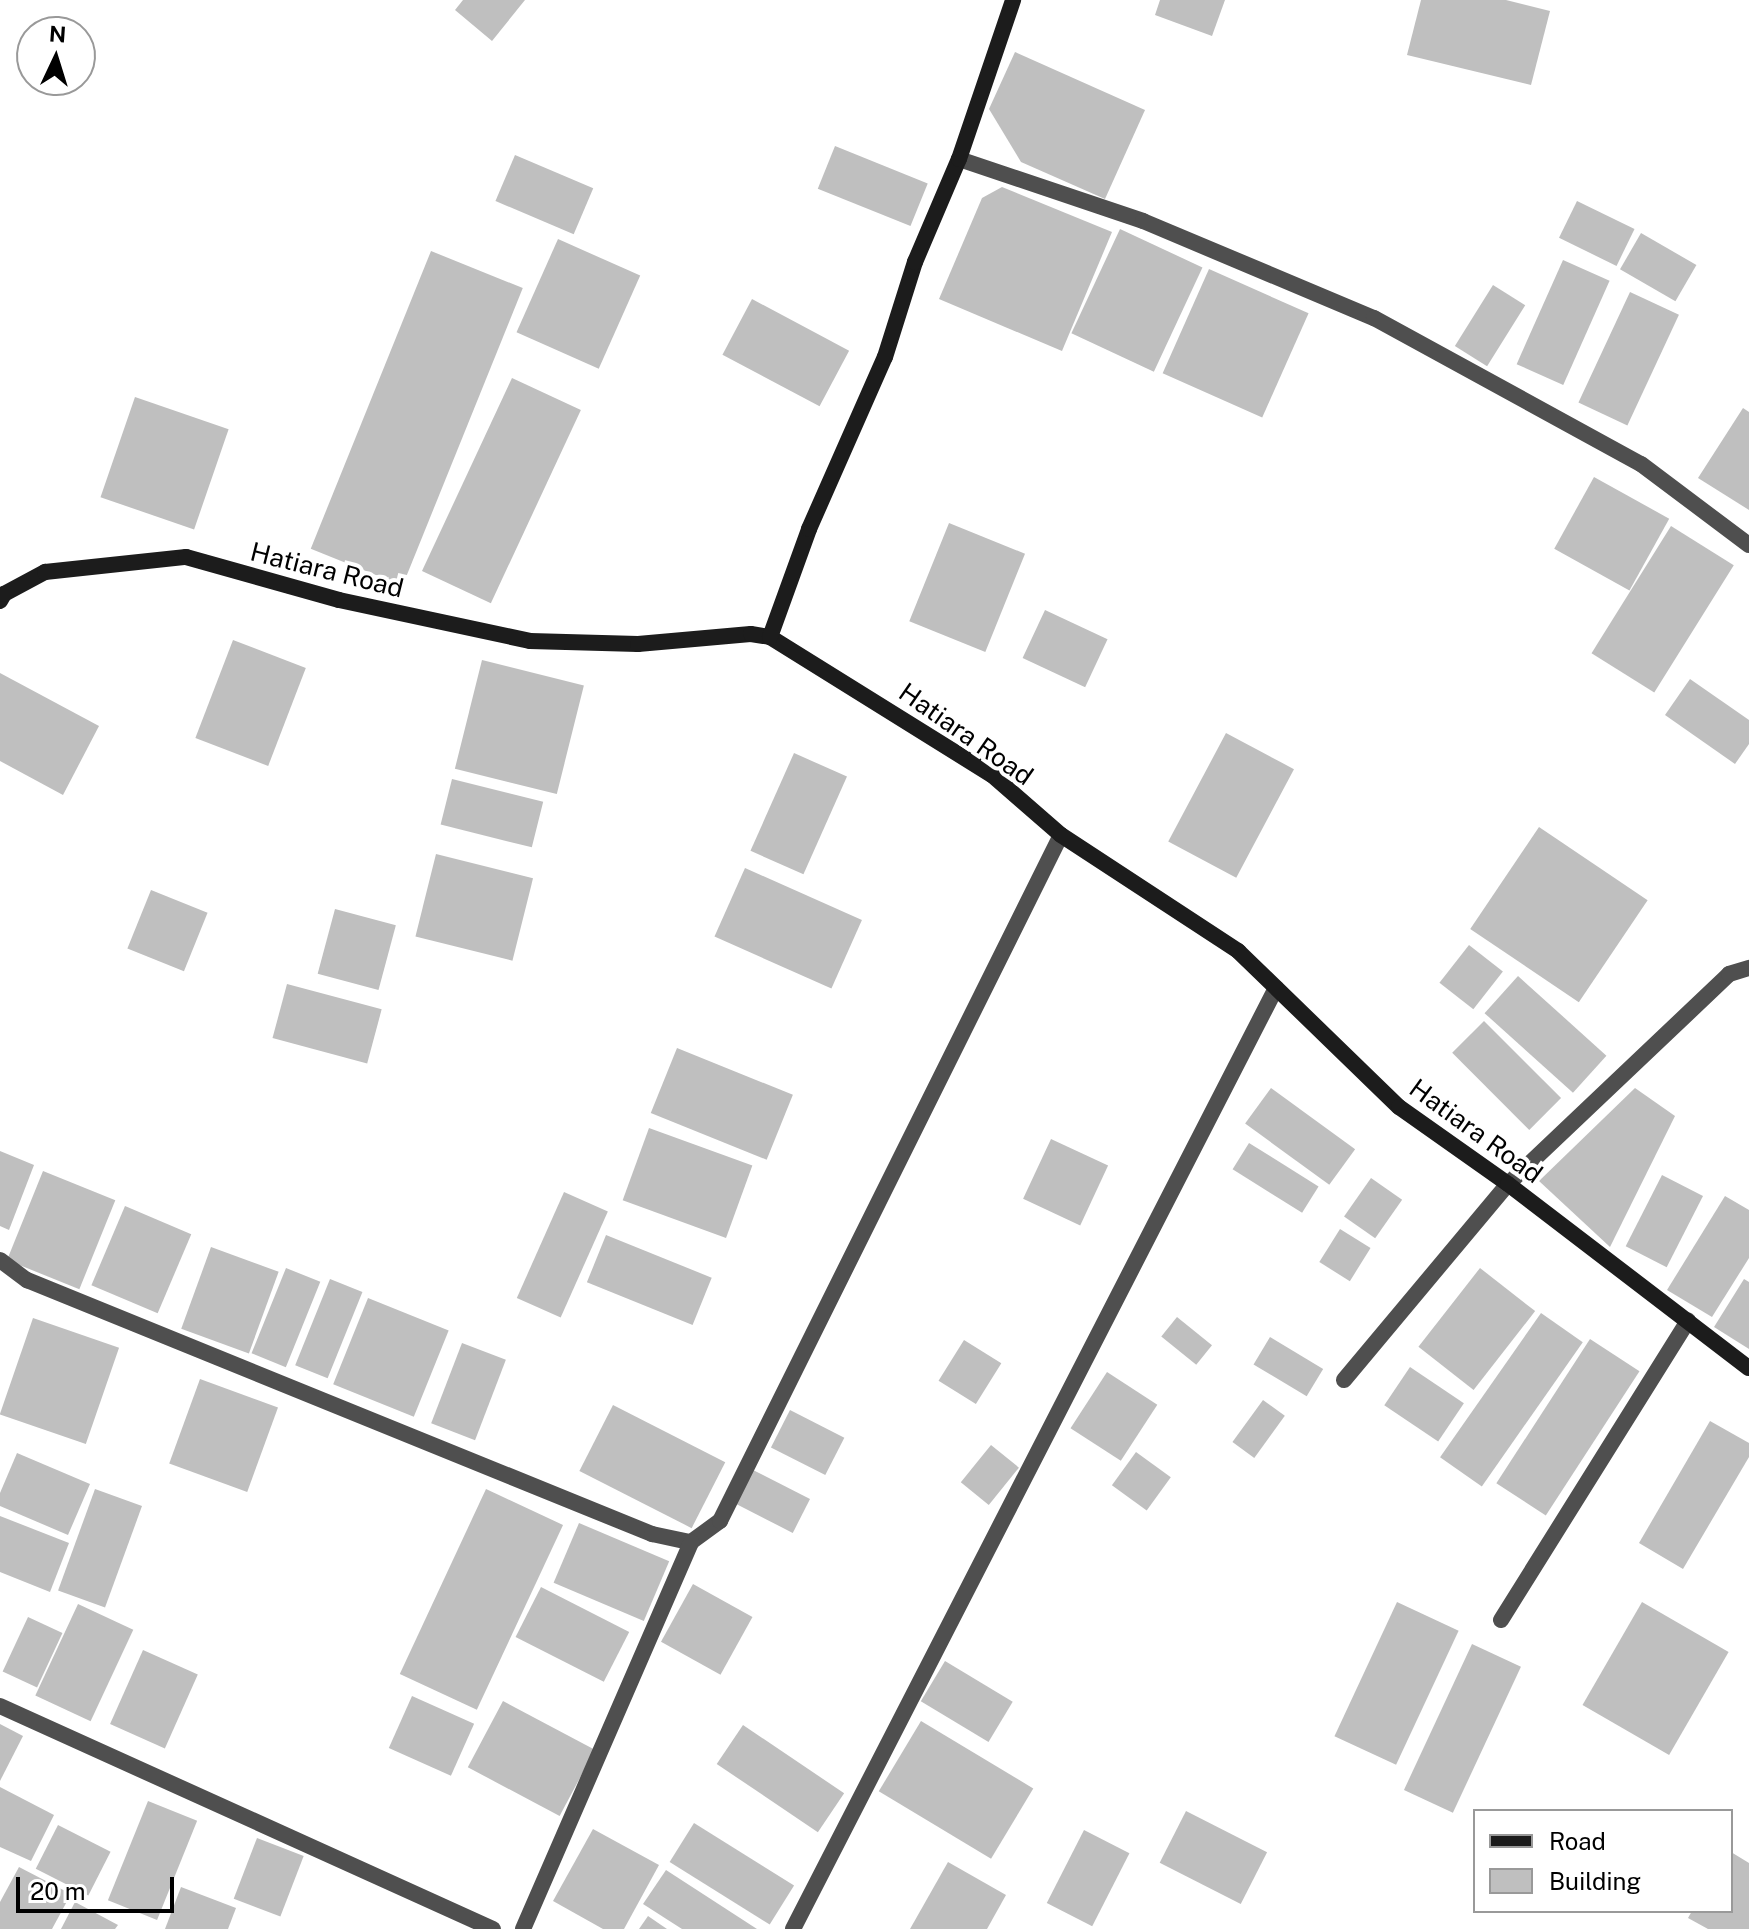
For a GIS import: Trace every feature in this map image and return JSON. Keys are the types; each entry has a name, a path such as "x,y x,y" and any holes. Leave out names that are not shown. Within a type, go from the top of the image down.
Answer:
{"street":[{"path":"770,637 809,529 885,357 915,262 959,159 1013,0"},
{"path":"959,159 1143,221 1374,318 1641,464 1749,545"},
{"name":"Hatiara Road","path":"0,601 4,594 45,572 186,557 339,600 530,641 638,644 751,634 770,637 992,775 1061,835 1238,951 1399,1107 1508,1184 1749,1368"},
{"path":"523,1929 691,1542 720,1521 1061,835"},
{"path":"1344,1380 1508,1184 1729,974 1749,968"},
{"path":"793,1929 1276,988"},
{"path":"0,1260 42,1286 652,1534 691,1542"},
{"path":"1501,1620 1688,1321"},
{"path":"0,1706 493,1929"}],"building":[{"path":"463,0 525,0 492,41 455,10"},
{"path":"1160,0 1225,0 1212,36 1155,15"},
{"path":"1421,0 1506,0 1550,11 1531,85 1407,55"},
{"path":"1015,52 1145,110 1105,199 1021,162 989,109"},
{"path":"835,146 928,183 910,226 818,189"},
{"path":"515,155 593,188 574,234 495,201"},
{"path":"1002,187 1112,232 1062,351 939,299 982,198"},
{"path":"1577,201 1635,229 1617,266 1559,238"},
{"path":"1120,229 1202,267 1154,372 1071,333"},
{"path":"1641,233 1696,265 1675,301 1620,269"},
{"path":"558,239 640,276 599,369 517,332"},
{"path":"431,251 523,288 403,586 311,549"},
{"path":"1563,260 1610,281 1563,385 1517,364"},
{"path":"1209,269 1309,313 1262,417 1163,373"},
{"path":"1493,285 1525,305 1487,366 1455,346"},
{"path":"1630,292 1679,315 1627,425 1578,403"},
{"path":"752,299 849,351 820,406 722,355"},
{"path":"512,378 581,410 491,603 422,571"},
{"path":"135,397 229,429 194,529 100,497"},
{"path":"1743,408 1749,412 1749,510 1698,478"},
{"path":"1594,477 1669,519 1629,590 1554,549"},
{"path":"949,523 1025,554 985,652 909,621"},
{"path":"1671,526 1734,565 1654,692 1592,653"},
{"path":"1045,610 1108,639 1085,687 1023,658"},
{"path":"233,640 306,668 268,766 195,738"},
{"path":"482,660 584,685 557,794 455,769"},
{"path":"0,673 99,726 63,795 0,761"},
{"path":"1690,679 1749,720 1749,744 1735,764 1665,715"},
{"path":"1226,733 1294,769 1236,878 1168,842"},
{"path":"794,753 847,777 803,874 750,851"},
{"path":"452,779 543,802 532,847 441,825"},
{"path":"1539,827 1648,900 1579,1002 1470,929"},
{"path":"436,854 533,878 512,961 415,936"},
{"path":"745,868 862,920 831,989 714,937"},
{"path":"151,890 208,913 184,971 127,948"},
{"path":"335,909 396,925 379,990 318,974"},
{"path":"1469,945 1503,971 1473,1009 1439,983"},
{"path":"1518,976 1606,1056 1573,1093 1485,1013"},
{"path":"287,984 382,1009 367,1063 273,1038"},
{"path":"1484,1021 1561,1098 1529,1130 1452,1053"},
{"path":"677,1048 793,1095 767,1160 651,1113"},
{"path":"1271,1088 1355,1149 1329,1185 1245,1124"},
{"path":"1635,1088 1675,1116 1610,1247 1539,1181"},
{"path":"649,1128 752,1166 726,1238 623,1200"},
{"path":"1051,1139 1108,1166 1080,1225 1023,1199"},
{"path":"1249,1143 1319,1186 1302,1213 1233,1169"},
{"path":"0,1151 34,1165 9,1230 0,1226"},
{"path":"43,1171 115,1200 79,1289 7,1260"},
{"path":"1662,1175 1703,1196 1667,1267 1626,1246"},
{"path":"1371,1178 1402,1200 1375,1238 1344,1217"},
{"path":"564,1192 608,1212 561,1317 517,1298"},
{"path":"1725,1196 1749,1210 1749,1258 1712,1317 1667,1290"},
{"path":"125,1206 191,1234 158,1313 91,1285"},
{"path":"1340,1229 1371,1248 1350,1281 1319,1262"},
{"path":"606,1235 712,1278 693,1325 587,1282"},
{"path":"211,1247 279,1272 249,1353 181,1329"},
{"path":"286,1268 320,1282 286,1367 252,1353"},
{"path":"1480,1268 1535,1311 1474,1390 1418,1347"},
{"path":"330,1279 362,1292 328,1378 295,1365"},
{"path":"1744,1279 1749,1282 1749,1349 1714,1327"},
{"path":"368,1298 449,1331 414,1417 333,1384"},
{"path":"1541,1313 1583,1342 1482,1486 1440,1457"},
{"path":"1177,1317 1212,1345 1196,1365 1161,1336"},
{"path":"33,1318 119,1348 86,1444 0,1415"},
{"path":"1270,1337 1323,1369 1307,1396 1254,1364"},
{"path":"1590,1339 1639,1371 1546,1515 1496,1483"},
{"path":"964,1340 1001,1363 976,1404 939,1381"},
{"path":"462,1343 506,1360 475,1440 431,1423"},
{"path":"1410,1367 1464,1403 1438,1441 1384,1405"},
{"path":"1107,1372 1157,1405 1121,1461 1071,1428"},
{"path":"200,1379 278,1407 247,1492 169,1464"},
{"path":"1263,1400 1285,1416 1254,1458 1232,1442"},
{"path":"613,1405 725,1462 692,1528 579,1471"},
{"path":"790,1410 844,1438 825,1475 771,1447"},
{"path":"1710,1421 1749,1443 1749,1457 1683,1569 1639,1543"},
{"path":"991,1445 1019,1468 989,1505 961,1482"},
{"path":"1136,1452 1171,1477 1147,1510 1112,1485"},
{"path":"17,1453 90,1484 68,1535 0,1506 0,1493"},
{"path":"753,1470 810,1499 793,1533 736,1504"},
{"path":"95,1489 142,1506 105,1608 58,1590"},
{"path":"486,1489 563,1525 477,1710 400,1674"},
{"path":"0,1516 69,1543 50,1592 0,1572"},
{"path":"579,1523 669,1561 644,1621 554,1583"},
{"path":"693,1584 752,1617 720,1675 661,1642"},
{"path":"541,1587 629,1632 604,1682 516,1637"},
{"path":"1397,1602 1459,1631 1396,1765 1334,1736"},
{"path":"1642,1602 1729,1652 1669,1755 1582,1705"},
{"path":"78,1604 133,1630 91,1721 35,1696"},
{"path":"28,1617 62,1633 37,1687 3,1671"},
{"path":"1472,1644 1521,1667 1453,1813 1404,1790"},
{"path":"143,1650 198,1674 165,1748 110,1724"},
{"path":"945,1661 1013,1702 989,1742 921,1701"},
{"path":"412,1696 474,1724 451,1776 389,1748"},
{"path":"503,1701 595,1750 560,1816 468,1767"},
{"path":"921,1721 1033,1788 991,1859 879,1791"},
{"path":"0,1724 23,1736 0,1781"},
{"path":"743,1725 844,1793 818,1832 717,1764"},
{"path":"0,1787 54,1815 31,1861 0,1847"},
{"path":"148,1801 197,1821 157,1920 108,1900"},
{"path":"1186,1811 1267,1852 1241,1904 1160,1863"},
{"path":"694,1823 794,1886 770,1925 670,1862"},
{"path":"58,1825 111,1852 88,1895 36,1869"},
{"path":"593,1829 659,1865 624,1929 603,1929 553,1901"},
{"path":"1084,1830 1129,1853 1092,1926 1047,1903"},
{"path":"257,1838 304,1856 280,1917 234,1899"},
{"path":"1733,1853 1749,1863 1749,1929 1708,1929 1688,1918 1691,1913 1733,1913"},
{"path":"948,1862 1006,1895 987,1929 910,1929"},
{"path":"19,1867 71,1894 52,1929 0,1929 0,1902"},
{"path":"666,1870 757,1929 682,1929 643,1904"},
{"path":"181,1887 236,1908 228,1929 165,1929"},
{"path":"75,1902 118,1925 115,1929 61,1929"},
{"path":"648,1916 667,1929 639,1929"}]}
